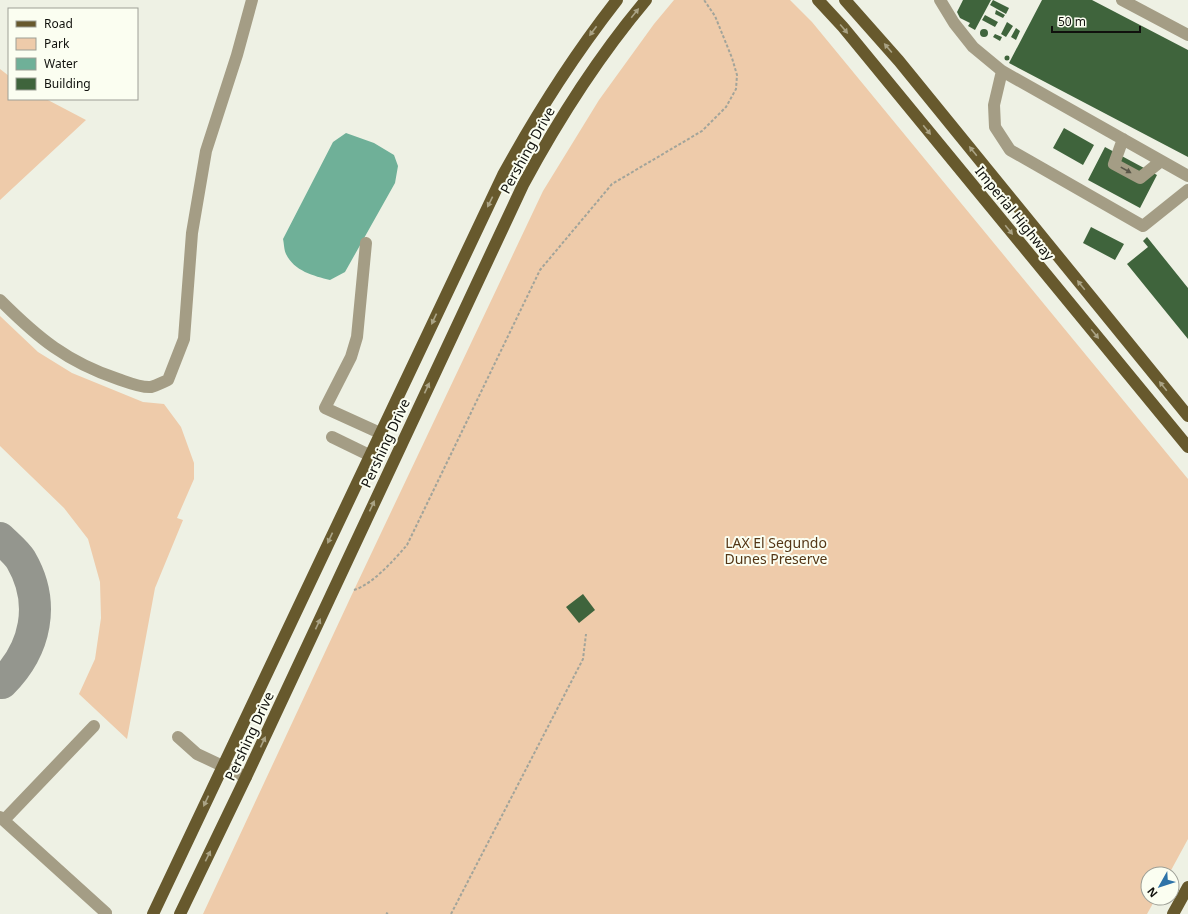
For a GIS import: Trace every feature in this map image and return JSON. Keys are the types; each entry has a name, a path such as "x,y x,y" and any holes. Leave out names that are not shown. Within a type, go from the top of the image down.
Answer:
{"main road":[{"name":"Pershing Drive","path":"153,914 484,214 516,151 567,68 617,0"},
{"name":"Pershing Drive","path":"180,914 246,777 523,185 545,144 586,78 646,0"},
{"name":"Imperial Highway","path":"818,0 853,40 1188,447"},
{"name":"Imperial Highway","path":"845,0 899,61 1188,416"},
{"path":"1173,914 1188,887"}],"lane":[{"path":"0,300 50,346 66,357 97,372 127,382 151,387 168,380 184,339 192,233 206,151 237,55 252,0"},
{"path":"940,0 954,23 973,47 1002,71 1188,176"},
{"path":"1129,2 1188,35"},
{"path":"1002,71 994,105 996,127 1010,150 1143,226 1188,190"},
{"path":"1123,139 1114,164 1140,178 1161,161"},
{"path":"366,243 357,337 351,357 325,408 380,433"},
{"path":"332,437 369,455"},
{"path":"94,726 2,819 106,912 106,914"},
{"path":"178,737 197,754 246,777"}],"path":[{"path":"354,590 368,582 392,562 407,545 540,270 612,184 702,131 726,107 736,89 737,75 716,16 704,0"},
{"path":"451,914 583,659 586,634"}],"green space":[{"name":"LAX El Segundo Dunes Preserve","path":"674,0 790,0 812,22 1188,479 1188,839 1173,866 1140,866 1140,906 1152,906 1147,914 203,914 354,590 543,191 599,100 654,24"},
{"path":"0,69 8,75 8,100 48,100 86,120 0,200"},
{"path":"0,316 38,352 72,373 143,402 164,404 181,427 194,463 194,479 177,518 183,520 155,588 127,739 79,694 95,659 101,618 100,582 88,539 64,508 0,446"}],"water":[{"path":"346,133 374,143 394,155 398,166 395,183 345,272 330,280 305,272 294,265 286,254 283,239 333,142"}],"building":[{"path":"963,0 991,0 975,30 968,26 970,23 960,18 957,12"},
{"path":"993,0 1009,8 1006,14 990,5"},
{"path":"1042,0 1092,0 1188,50 1188,157 1009,63"},
{"path":"996,10 1005,15 1003,18 995,14"},
{"path":"985,15 998,22 995,27 982,20"},
{"path":"1007,22 1013,26 1006,37 1001,34"},
{"path":"1016,28 1020,31 1016,40 1011,37"},
{"path":"982,29 986,29 988,33 986,37 982,37 980,35 980,31"},
{"path":"995,34 1002,37 1000,41 993,37"},
{"path":"1005,56 1009,56 1009,60 1005,60"},
{"path":"1064,128 1094,145 1083,165 1053,148"},
{"path":"1105,147 1157,175 1140,208 1088,180"},
{"path":"1091,227 1124,244 1115,260 1083,243"},
{"path":"1147,237 1188,288 1188,339 1127,264 1148,247 1143,241"},
{"path":"583,594 595,610 579,623 566,607"}],"taxiway":[{"path":"0,538 21,560 29,576 35,609 34,625 30,640 14,670 2,683"}]}
